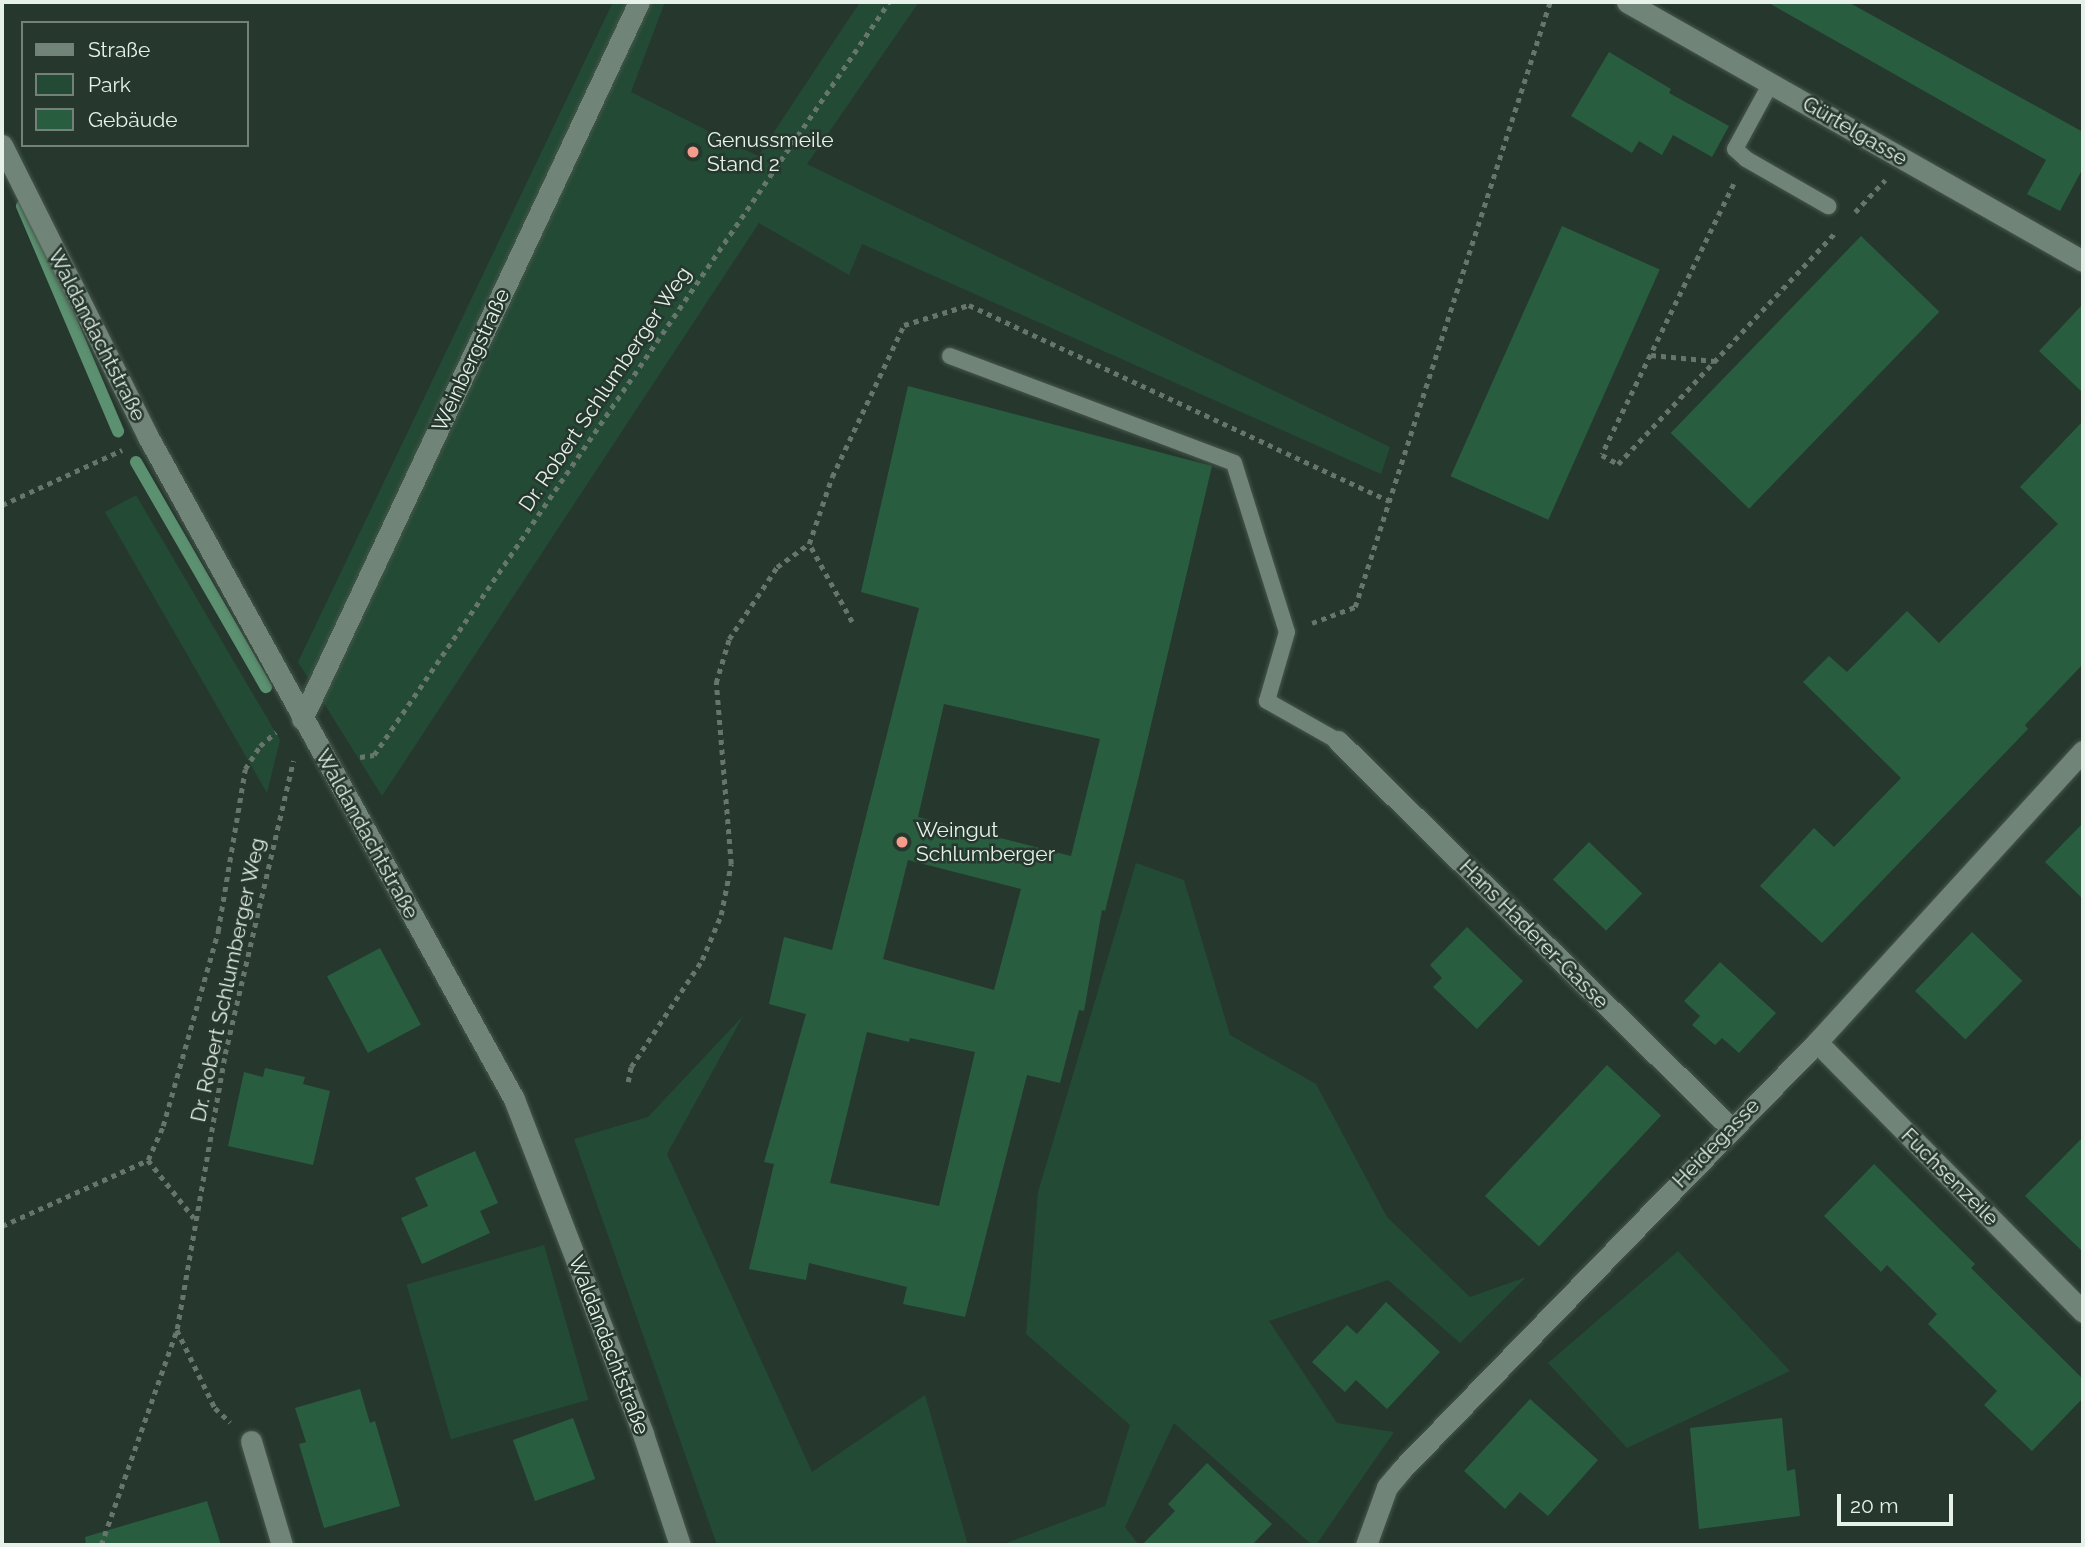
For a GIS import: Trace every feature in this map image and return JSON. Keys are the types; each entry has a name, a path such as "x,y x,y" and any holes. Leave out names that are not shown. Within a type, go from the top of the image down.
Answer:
{"street":[{"name":"Weinbergstraße","path":"302,719 639,2"},
{"name":"Gürtelgasse","path":"1627,2 2083,261"},
{"name":"Waldandachtstraße","path":"2,145 147,435 514,1099 643,1434 680,1545"},
{"name":"Hans Haderer-Gasse","path":"1338,741 1730,1127"},
{"name":"Heidegasse","path":"1366,1545 1387,1487 1394,1478 1730,1127 1817,1042 2083,751"},
{"name":"Fuchsenzeile","path":"1817,1042 2083,1312"},
{"path":"251,1441 282,1545"}],"lane":[{"path":"1771,83 1735,149 1746,159 1828,206"},
{"path":"950,356 1234,463 1287,632 1267,701 1338,741"}],"path":[{"name":"Dr. Robert Schlumberger Weg","path":"328,761 374,755 888,2"},
{"path":"1287,632 1356,607 1550,2"},
{"path":"1746,159 1602,455 1618,464 1838,230"},
{"path":"1848,220 1905,159"},
{"path":"628,1082 631,1067 702,960 721,915 731,864 716,683 729,639 777,567 809,544 832,477 904,325 969,305 1390,501"},
{"path":"1651,355 1715,361"},
{"path":"2,505 121,451 147,435"},
{"path":"809,544 852,622"},
{"path":"2,1226 148,1160 163,1126 218,931 246,769 260,746 282,727 302,719"},
{"name":"Dr. Robert Schlumberger Weg","path":"101,1545 177,1329 225,1054 295,750"},
{"path":"148,1160 195,1219"},
{"path":"177,1329 215,1408 251,1441"}],"green space":[{"path":"613,2 665,2 631,92 758,156 860,2 919,2 807,164 1390,447 1381,474 862,244 849,275 759,223 382,796 298,662"},
{"path":"136,495 280,740 267,793 105,512"},
{"path":"1136,863 1184,880 1230,1035 1316,1084 1387,1217 1470,1297 1526,1277 1460,1343 1388,1280 1269,1321 1337,1423 1394,1432 1316,1545 1312,1545 1174,1423 1125,1527 1139,1545 1001,1545 1105,1506 1130,1425 1026,1334 1038,1192"},
{"path":"743,1016 667,1154 812,1472 925,1395 968,1545 717,1545 574,1139 648,1117"},
{"path":"544,1245 588,1400 451,1439 407,1284"},
{"path":"1678,1251 1790,1371 1627,1448 1548,1363"}],"building":[{"path":"1767,2 1848,2 2083,132 2083,168 2060,211 2027,194 2046,160"},
{"path":"1609,52 1671,89 1669,93 1729,126 1712,157 1673,135 1662,155 1639,141 1632,153 1571,116"},
{"path":"1562,226 1660,270 1548,520 1451,476"},
{"path":"1861,236 1939,312 1749,509 1671,433"},
{"path":"2083,304 2083,393 2039,351"},
{"name":"Weingut Schlumberger","path":"908,386 1212,466 1138,780 1105,911 1102,910 1084,1011 1079,1010 1060,1083 1027,1075 965,1317 903,1304 907,1287 809,1263 806,1280 749,1269 774,1164 764,1162 806,1014 769,1004 784,937 832,950 919,608 861,592","holes":["944,704 1100,739 1071,856 918,817","908,860 1021,889 994,990 883,959","867,1032 909,1042 910,1038 975,1052 939,1206 830,1183"]},
{"path":"2083,421 2083,664 2025,725 2028,729 1822,943 1760,886 1814,828 1834,847 1901,778 1803,682 1829,656 1847,672 1907,611 1939,643 2058,524 2020,487"},
{"path":"2083,823 2083,899 2045,862"},
{"path":"1589,842 1642,893 1606,931 1553,879"},
{"path":"1467,927 1523,981 1477,1029 1433,987 1442,978 1430,965"},
{"path":"1972,932 2022,981 1965,1040 1915,991"},
{"path":"380,948 421,1025 368,1053 327,976"},
{"path":"1720,962 1776,1013 1739,1053 1722,1038 1715,1045 1692,1025 1700,1016 1684,1001"},
{"path":"1607,1065 1661,1115 1539,1246 1485,1196"},
{"path":"265,1068 305,1077 303,1084 330,1091 313,1165 228,1146 244,1072 263,1077"},
{"path":"2083,1137 2083,1252 2025,1196"},
{"path":"475,1151 498,1203 480,1211 490,1233 422,1264 401,1218 428,1206 415,1178"},
{"path":"1874,1164 1975,1264 1971,1268 2083,1379 2083,1398 2032,1451 1984,1405 1997,1391 1928,1324 1937,1314 1887,1265 1881,1272 1824,1216"},
{"path":"1386,1302 1440,1352 1387,1409 1356,1380 1345,1392 1312,1362 1347,1325 1357,1334"},
{"path":"360,1389 370,1423 375,1421 400,1506 324,1528 299,1444 306,1442 295,1408"},
{"path":"1530,1399 1598,1460 1548,1516 1520,1492 1505,1509 1464,1471"},
{"path":"573,1418 595,1479 535,1501 513,1440"},
{"path":"1782,1418 1787,1471 1795,1469 1800,1516 1699,1529 1690,1428"},
{"path":"1207,1463 1272,1524 1252,1545 1142,1545 1175,1511 1168,1504"},
{"path":"207,1501 221,1545 86,1545 85,1537"}],"waterway":[{"path":"22,206 118,431"},
{"path":"136,462 266,687"}],"place":[{"name":"Genussmeile Stand 2","path":"693,152"},
{"name":"Weingut Schlumberger","path":"902,842"}]}
